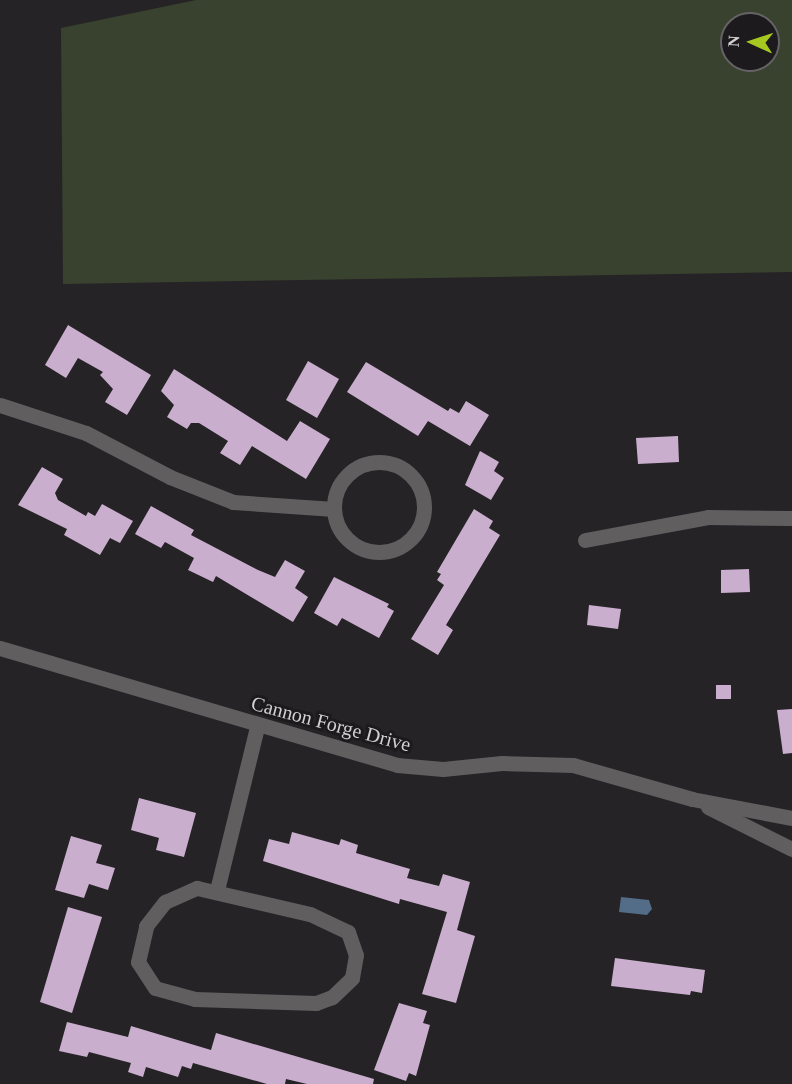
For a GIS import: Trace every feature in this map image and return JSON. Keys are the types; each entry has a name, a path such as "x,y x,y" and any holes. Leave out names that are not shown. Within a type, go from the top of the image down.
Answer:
{"street":[{"path":"0,405 86,433 170,477 233,502 267,508 334,509"},
{"path":"375,462 407,471 424,501 421,523 408,541 378,552 348,538 334,509 345,477 375,462"},
{"path":"585,540 708,517 792,518"},
{"name":"Cannon Forge Drive","path":"0,648 257,727 419,768 502,763 573,765 692,799 792,818"},
{"path":"218,890 257,727"},
{"name":"Cannon Forge Drive","path":"692,799 792,849"},
{"path":"218,890 310,914 348,932 356,955 351,978 332,997 316,1003 195,999 155,988 138,962 139,944 154,912 188,891 218,890"}],"green space":[{"path":"196,0 792,0 792,272 63,284 61,28"}],"water":[{"path":"621,897 649,900 652,909 647,915 619,912"}],"building":[{"path":"68,325 151,375 127,415 105,402 113,389 100,375 103,372 78,358 66,378 45,365"},
{"path":"308,361 339,379 317,418 286,400"},
{"path":"366,362 448,411 450,408 459,413 466,401 489,415 470,446 428,421 418,436 347,392"},
{"path":"174,369 287,441 300,421 330,439 306,479 252,446 240,465 220,453 228,441 199,423 191,423 187,429 167,417 174,405 161,391"},
{"path":"678,436 679,462 638,464 636,438"},
{"path":"480,451 499,462 494,471 504,478 491,500 465,485"},
{"path":"42,467 63,479 55,493 58,500 86,516 88,512 95,516 102,504 133,521 120,543 110,538 100,555 64,535 67,529 18,505"},
{"path":"151,506 194,530 191,535 258,570 275,577 285,560 305,571 295,588 308,597 293,622 216,576 213,582 188,570 194,558 165,542 161,548 135,534"},
{"path":"474,509 493,521 489,528 500,535 446,625 453,630 438,655 411,639 444,585 437,580 441,574 437,572"},
{"path":"749,569 750,592 721,593 721,570"},
{"path":"334,577 389,604 387,607 394,611 379,638 342,618 337,626 314,613"},
{"path":"589,605 621,609 618,629 587,625"},
{"path":"716,685 731,685 731,699 716,699"},
{"path":"792,709 792,753 783,754 777,710"},
{"path":"139,798 196,813 184,857 156,850 159,838 131,830"},
{"path":"292,832 339,845 341,839 358,845 356,853 410,869 407,878 439,886 443,874 470,882 457,930 475,936 456,1003 422,994 447,912 400,899 399,904 263,861 269,839 289,844"},
{"path":"71,836 102,845 96,863 115,868 108,890 89,884 84,898 55,890"},
{"path":"68,907 102,917 72,1013 40,1002"},
{"path":"615,958 705,970 702,993 691,991 690,995 611,986"},
{"path":"399,1003 427,1011 423,1023 430,1025 416,1076 409,1073 406,1081 374,1070"},
{"path":"67,1022 128,1037 131,1026 211,1050 216,1033 374,1079 373,1084 307,1084 286,1079 285,1084 267,1084 193,1063 191,1069 182,1066 178,1077 146,1067 143,1077 128,1072 131,1063 89,1052 87,1057 59,1051"}]}
